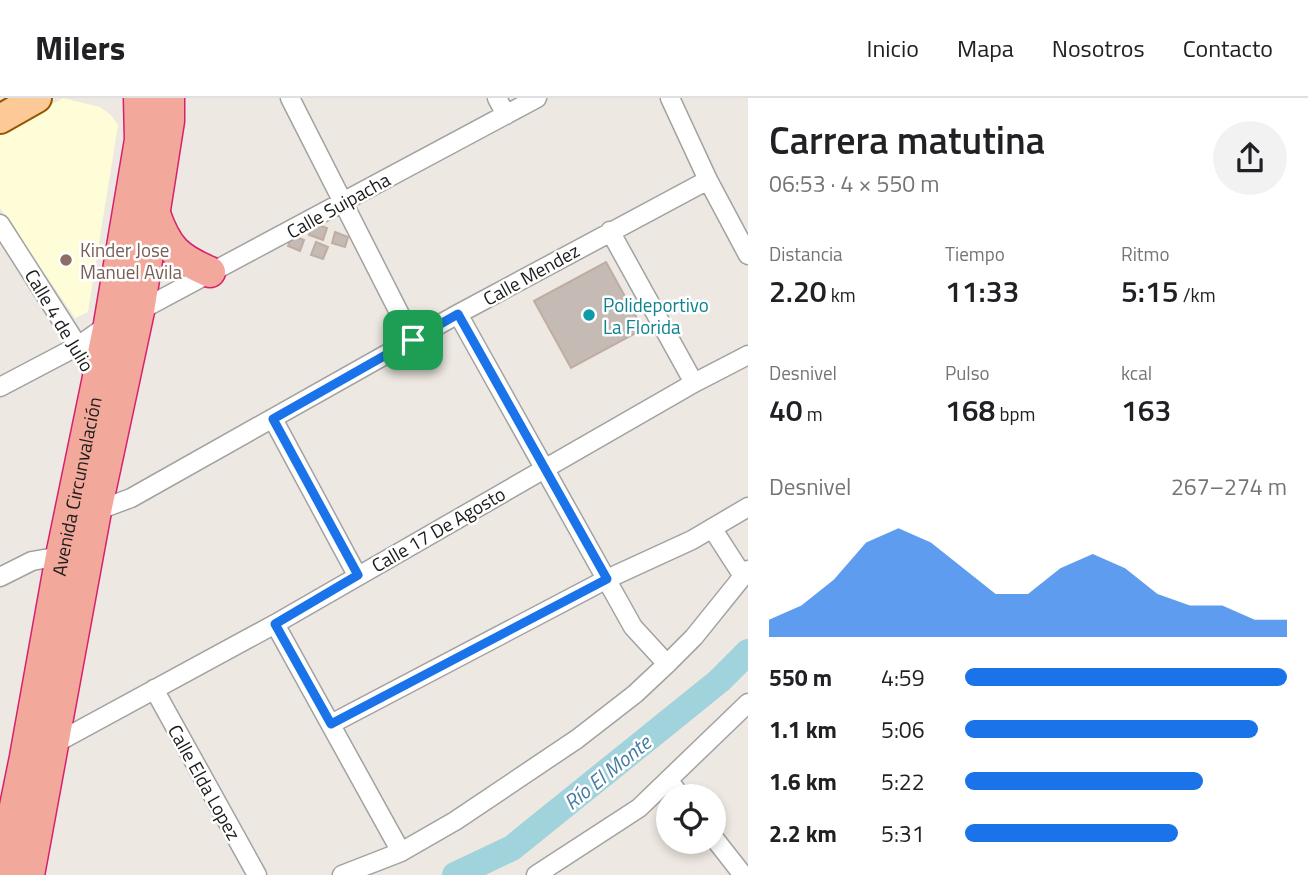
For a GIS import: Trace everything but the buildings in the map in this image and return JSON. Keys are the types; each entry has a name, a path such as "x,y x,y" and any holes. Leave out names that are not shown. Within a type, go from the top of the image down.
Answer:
{"highway":[{"name":"Avenida Circunvalación","path":"1,875 61,556 110,324 140,140 139,98"},
{"name":"Avenida Circunvalación","path":"29,875 96,511 139,311 169,121 169,98"},
{"path":"155,214 172,250 189,263 210,272"}],"main road":[{"path":"3,110 37,98"}],"street":[{"path":"290,98 413,340"},
{"path":"497,98 506,115"},
{"name":"Calle Suipacha","path":"139,311 537,98"},
{"path":"670,98 708,180 748,255"},
{"name":"Calle Mendez","path":"96,511 131,498 458,314 708,180"},
{"name":"Calle 4 de Julio","path":"0,224 78,345 97,381"},
{"path":"610,231 694,383"},
{"path":"0,258 16,249"},
{"path":"458,314 633,627 667,664"},
{"path":"0,387 78,345 110,324"},
{"name":"Calle 17 De Agosto","path":"54,744 275,624 694,383 748,355"},
{"path":"273,419 358,575"},
{"path":"331,724 607,579 692,540 748,507"},
{"path":"342,875 401,852 474,808 577,739 635,694 667,664 694,638 746,573 712,528"},
{"path":"0,577 32,561 61,556"},
{"path":"275,624 401,852"},
{"name":"Calle Elda Lopez","path":"154,690 257,875"},
{"path":"536,875 639,808 748,703"},
{"path":"726,853 743,875"}],"shaded area":[{"name":"Kinder Jose Manuel Avila","path":"63,98 100,107 111,115 118,125 88,312 75,318 0,208 0,133"}],"waterway":[{"name":"Río El Monte","path":"455,875 512,848 719,681 748,652"}],"place":[{"name":"Kinder Jose Manuel Avila","path":"66,260"},
{"name":"Polideportivo La Florida","path":"589,315"}],"route":[{"path":"458,314 607,579 331,724 275,624 358,575 273,419 413,340 458,314"}]}
